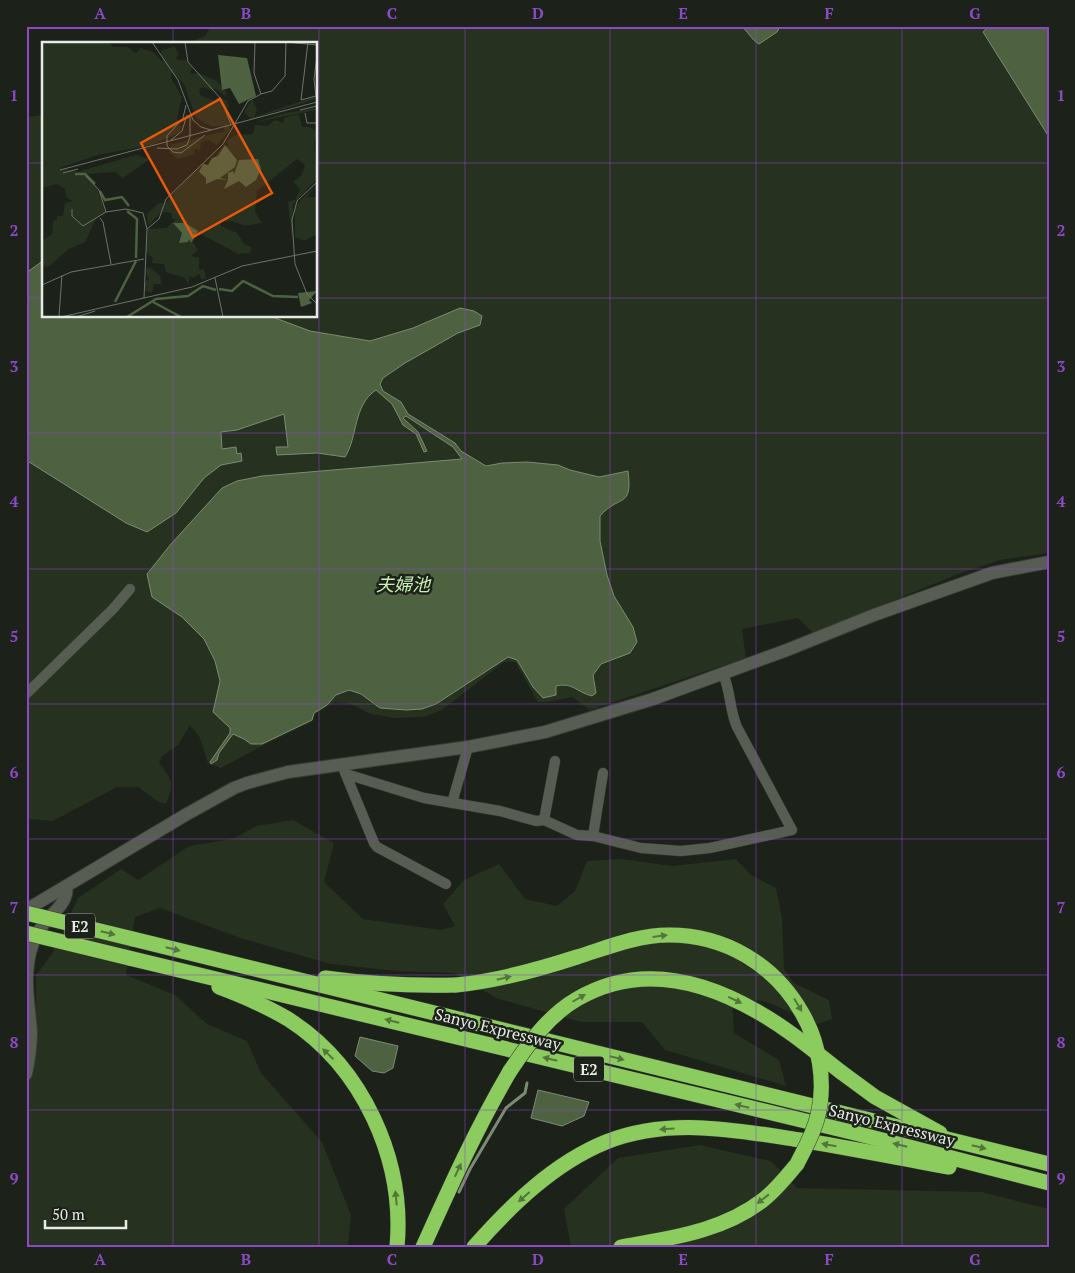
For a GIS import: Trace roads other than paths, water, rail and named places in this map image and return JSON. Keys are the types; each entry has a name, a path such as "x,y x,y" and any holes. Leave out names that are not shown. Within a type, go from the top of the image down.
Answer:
{"highway":[{"name":"Sanyo Expressway","path":"26,911 212,959 1049,1164"},
{"name":"Sanyo Expressway","path":"26,933 845,1131 1049,1184"},
{"path":"212,959 359,983 393,986 456,985 483,983 541,968 614,944 668,935 694,937 717,942 738,950 760,963 779,980 794,998 806,1019 815,1042 821,1090 818,1115 811,1137 797,1164 781,1183 762,1201 739,1215 712,1227 681,1236 621,1247"},
{"path":"164,965 268,1008 290,1020 334,1059 355,1086 373,1116 384,1145 394,1178 397,1207 397,1247"},
{"path":"423,1247 468,1147 488,1108 526,1046 545,1025 576,1000 610,985 625,981 671,979 692,983 734,999 788,1031 875,1097 924,1123 951,1140"},
{"path":"474,1247 496,1222 522,1198 578,1156 606,1142 656,1129 696,1128 746,1132 1049,1184"}],"street":[{"path":"26,911 186,814 234,788 288,772 344,769 545,732 653,699 787,650 874,615 992,573 1049,562"},
{"path":"26,694 113,609 130,589"},
{"path":"344,769 424,798 500,812 536,822 544,820 577,836 594,836 641,848 681,851 710,848 792,830 737,727 731,713 728,684 723,674"},
{"path":"452,803 468,747"},
{"path":"544,820 555,761"},
{"path":"344,769 374,843 446,884"},
{"path":"594,836 603,773"},
{"path":"26,1074 30,1055 30,1032 26,996 27,971 31,949 45,923 63,901 67,893 66,887"}],"water":[{"path":"740,26 780,27 777,32 759,44"},
{"path":"989,26 1049,26 1049,137 983,32"},
{"name":"夫婦池","path":"42,261 42,318 275,318 310,331 370,341 413,328 460,308 474,311 482,316 480,325 458,333 405,363 383,378 380,384 383,391 401,402 408,414 455,443 461,451 486,466 527,462 558,465 599,477 628,471 629,483 626,496 600,516 600,541 607,575 614,596 633,627 637,642 630,653 601,664 593,675 596,693 592,696 571,686 562,685 556,686 556,695 543,698 533,687 517,660 508,657 436,704 422,709 380,708 361,694 349,690 336,695 327,705 314,713 312,720 262,744 251,744 233,734 219,753 217,760 211,764 210,762 230,733 230,728 213,712 220,681 215,661 204,639 182,617 152,597 147,574 171,544 222,488 237,481 262,476 462,459 453,447 406,416 403,418 418,432 427,451 424,452 416,434 403,425 392,404 376,390 363,404 345,457 317,453 277,455 276,447 288,447 284,414 237,430 221,432 222,449 236,447 237,454 241,453 242,461 221,465 204,478 176,513 147,532 126,523 26,460 26,273"},
{"path":"360,1037 398,1046 393,1068 384,1073 372,1071 355,1056"},
{"path":"538,1090 589,1102 584,1116 562,1126 531,1118"}],"waterway":[{"path":"459,1192 470,1169 506,1108 525,1093 527,1083"}]}
